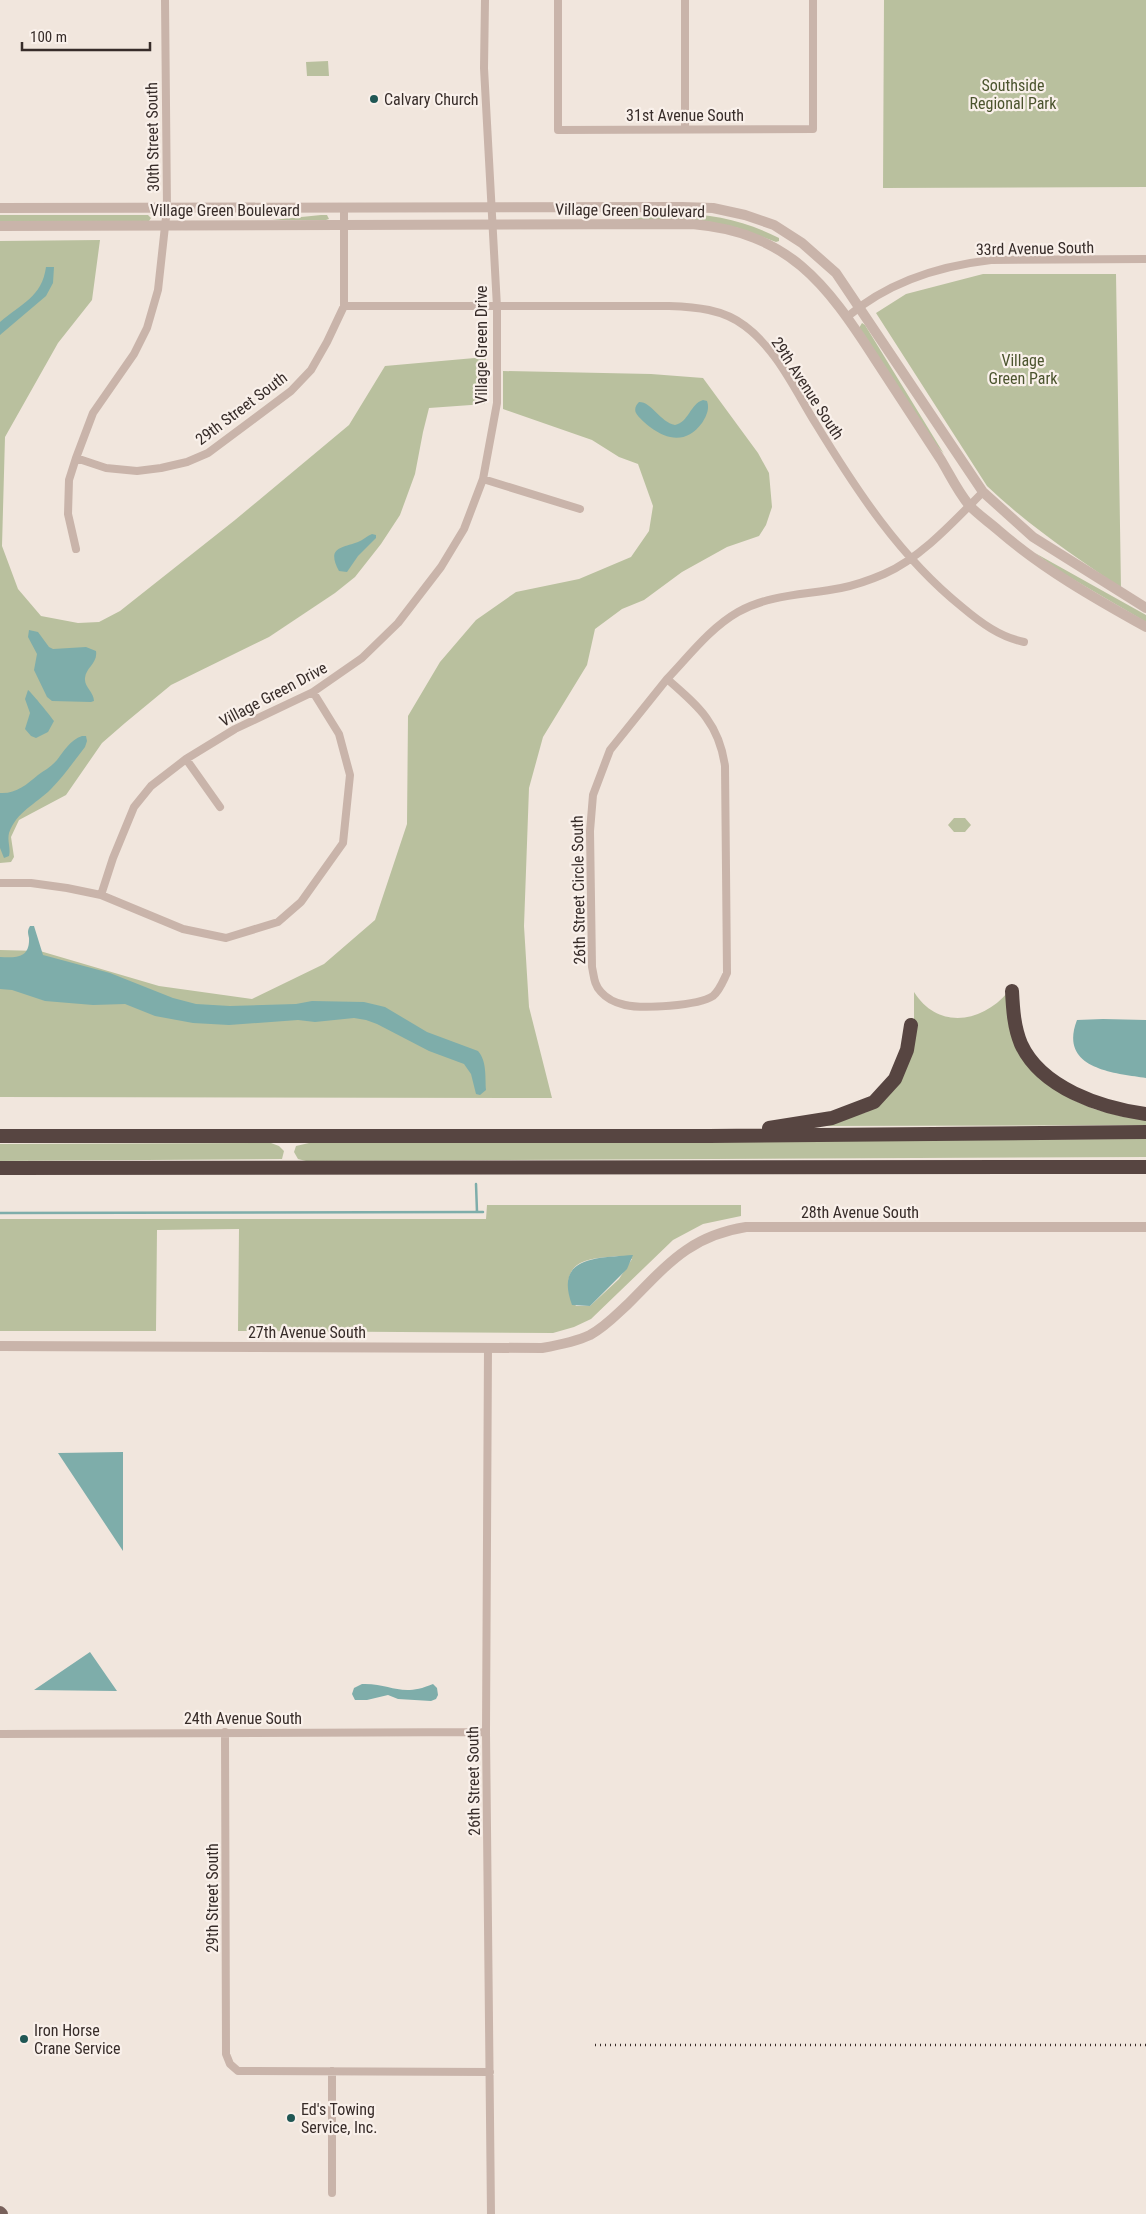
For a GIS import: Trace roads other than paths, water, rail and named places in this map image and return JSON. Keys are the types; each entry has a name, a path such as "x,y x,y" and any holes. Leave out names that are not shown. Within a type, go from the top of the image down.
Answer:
{"highway":[{"path":"1012,992 1014,1022 1022,1045 1043,1075 1083,1098 1132,1112 1146,1114"},
{"path":"709,1136 832,1118 874,1102 895,1079 907,1050 912,1025"},
{"path":"0,1136 709,1136 1146,1132"},
{"path":"0,1168 1146,1167"}],"street":[{"name":"30th Street South","path":"76,549 68,514 69,480 93,413 134,354 147,328 158,290 167,208 165,0"},
{"name":"Village Green Drive","path":"101,895 113,858 134,807 151,786 186,759 235,729 313,692 362,658 398,623 441,567 464,529 484,479 497,403 497,307 484,68 484,0"},
{"name":"31st Avenue South","path":"558,0 558,130 685,128 812,130 813,0"},
{"path":"685,0 685,128"},
{"name":"29th Street South","path":"76,458 106,468 137,471 170,466 208,453 291,391 311,370 344,306 344,207"},
{"name":"Village Green Boulevard","path":"0,208 682,207 713,208 745,215 774,225 802,242 836,273 860,306 909,384 983,492 1033,537 1072,564 1146,608"},
{"name":"Village Green Boulevard","path":"0,226 692,224 715,226 743,232 783,252 802,265 821,284 847,316 970,505 1025,553 1081,591 1146,627"},
{"name":"33rd Avenue South","path":"847,316 886,290 940,269 966,263 991,260 1146,259"},
{"name":"29th Avenue South","path":"344,306 696,307 721,313 743,325 762,340 858,491 887,532 927,577 981,623 1006,637 1024,642"},
{"path":"484,479 580,509"},
{"name":"26th Street Circle South","path":"667,679 704,712 716,731 723,752 725,766 727,973 721,987 713,996 702,1001 689,1005 626,1006 611,1000 600,992 595,983 592,967 591,810 600,773 610,750 667,679 716,627 738,611 781,596 840,588 864,582 886,573 912,558 983,492"},
{"path":"0,883 49,885 101,895 183,929 226,938 278,922 301,902 343,843 350,775 339,734 313,692"},
{"path":"186,759 220,807"},
{"name":"28th Avenue South","path":"608,1323 680,1253 704,1239 746,1227 1146,1227"},
{"name":"27th Avenue South","path":"0,1346 542,1348 571,1342 590,1334 608,1323"},
{"name":"26th Street South","path":"488,1347 486,1732 491,2214"},
{"name":"29th Street South","path":"225,1732 226,2054 230,2064 238,2071 332,2071"},
{"name":"24th Avenue South","path":"0,1734 486,1732"},
{"path":"332,2193 332,2071 490,2072"}],"water":[{"path":"46,267 54,267 53,283 46,296 0,335 0,322 23,305 35,293 44,277"},
{"path":"703,400 707,401 708,404 705,418 696,429 684,437 671,437 657,432 635,412 639,402 644,403 665,420 675,425 680,423 695,405"},
{"path":"372,534 376,535 376,538 358,556 347,572 339,571 335,563 335,553 342,547 360,541"},
{"path":"29,630 38,632 49,647 53,649 86,647 96,651 94,662 87,671 85,678 94,701 52,701 47,697 34,670 37,654 28,637"},
{"path":"28,690 54,721 48,732 36,738 31,736 25,729 30,713 25,699"},
{"path":"82,736 86,736 85,747 68,769 45,795 12,825 9,833 9,856 4,858 0,848 0,793 11,792 25,785 52,765 71,743"},
{"path":"30,926 34,926 43,955 110,973 173,998 196,1004 230,1006 296,1004 312,1001 364,1002 385,1007 427,1032 478,1051 483,1059 486,1090 480,1095 476,1094 471,1074 464,1064 429,1051 366,1020 354,1018 315,1022 298,1020 229,1025 193,1023 155,1016 125,1004 93,1005 45,1001 12,990 0,989 0,957 16,957 27,950 29,945 28,929"},
{"path":"1077,1020 1146,1020 1146,1078 1105,1070 1092,1066 1082,1059 1075,1049 1073,1036"},
{"path":"633,1255 627,1269 590,1306 572,1305 568,1289 569,1277 574,1268 593,1259"},
{"path":"123,1452 123,1551 58,1453"},
{"path":"90,1652 117,1691 34,1690"},
{"path":"362,1684 412,1690 433,1684 437,1688 438,1695 436,1699 431,1701 398,1699 388,1695 367,1700 355,1700 352,1694 354,1688"}],"waterway":[{"path":"476,1184 477,1212"},
{"path":"0,1213 483,1212"}],"railway":[{"path":"595,2045 1146,2045"}],"place":[{"name":"Calvary Church","path":"374,99"},
{"name":"Iron Horse Crane Service","path":"24,2039"},
{"name":"Ed's Towing Service, Inc.","path":"291,2118"}],"park label":[{"name":"Southside Regional Park","path":"1013,94"},
{"name":"Village Green Park","path":"1023,369"}]}
